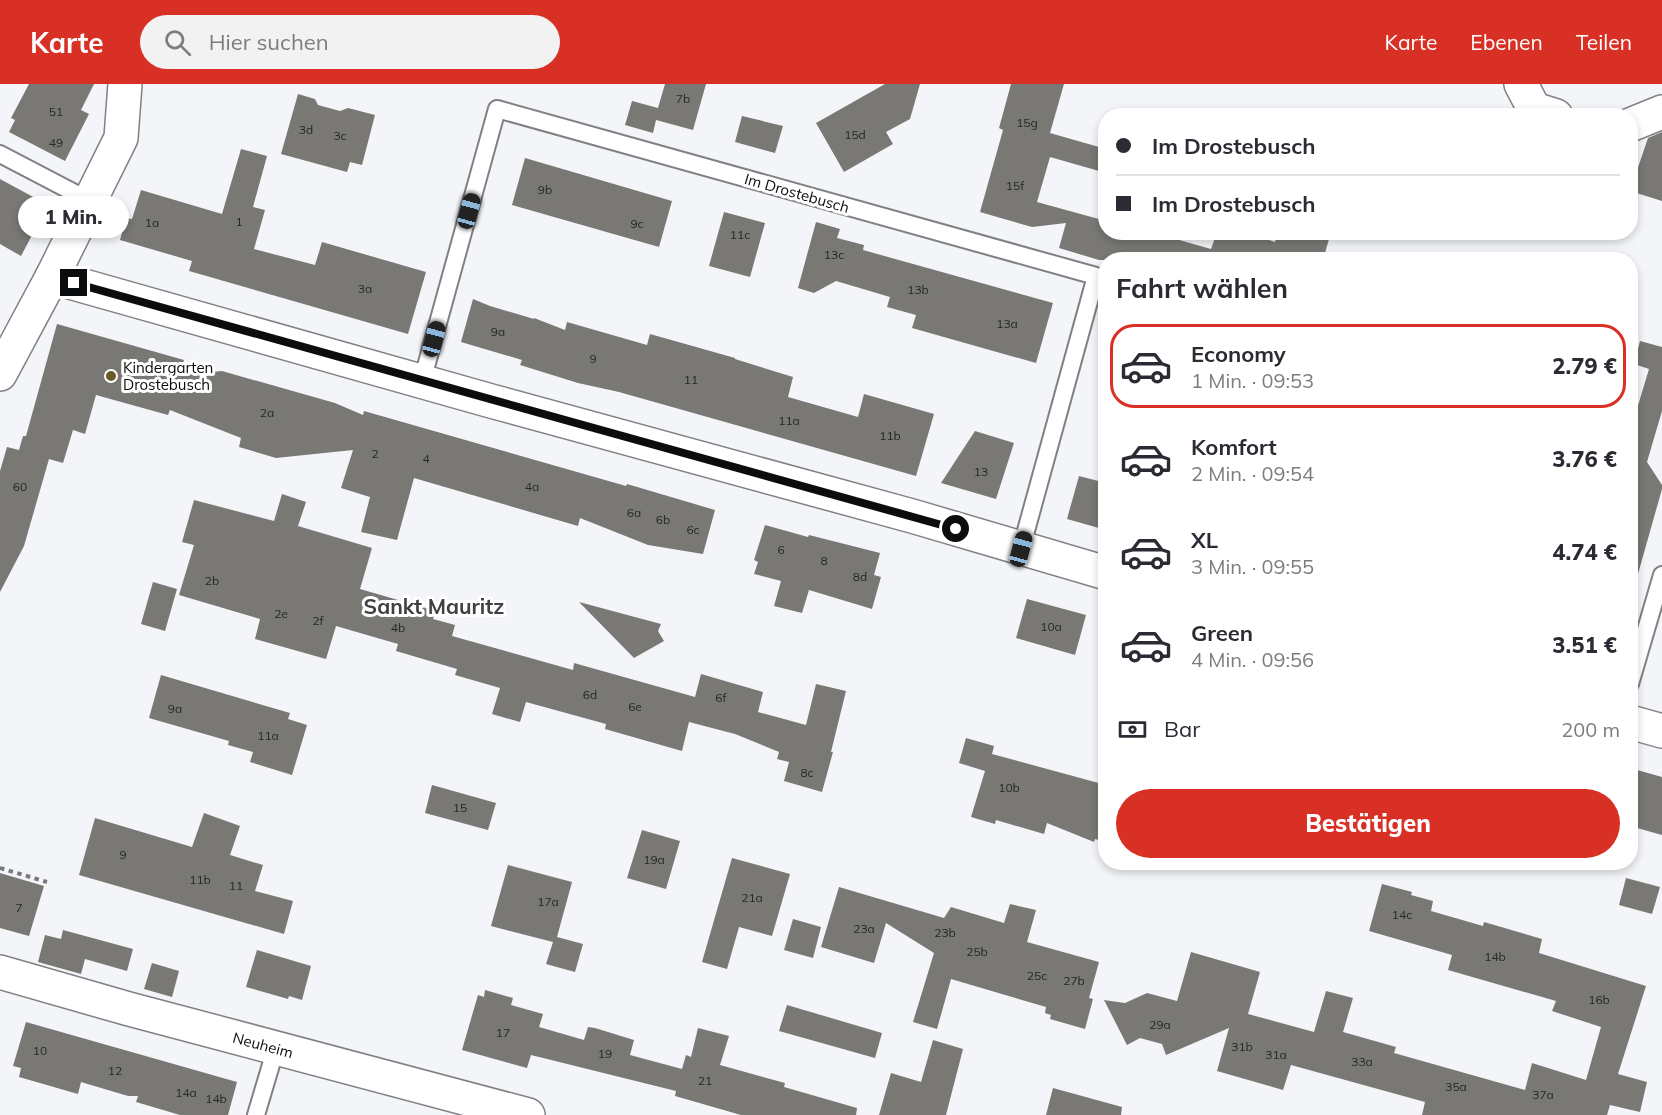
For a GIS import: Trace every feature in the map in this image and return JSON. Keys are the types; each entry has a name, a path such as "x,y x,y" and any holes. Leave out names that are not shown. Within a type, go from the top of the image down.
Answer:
{"street":[{"path":"0,375 121,138 125,84"},
{"path":"1521,84 1533,108"},
{"path":"1638,122 1662,112"},
{"path":"52,277 1098,571"},
{"path":"1638,724 1662,730"},
{"name":"Neuheim","path":"0,972 528,1115"}],"lane":[{"name":"Im Drostebusch","path":"422,381 497,109 1096,276 1021,549"},
{"path":"0,154 90,201"},
{"path":"1638,657 1662,575"},
{"path":"256,1115 276,1048"}],"path":[{"path":"0,868 47,882"}],"building":[{"path":"29,84 94,84 81,110 89,114 65,161 9,132 15,120 11,118"},
{"path":"665,84 706,84 693,130 656,120 653,133 625,125 632,101 658,108"},
{"path":"885,84 920,84 910,119 886,132 893,144 844,172 816,123"},
{"path":"1011,84 1064,84 1050,133 1098,147 1098,171 1050,157 1037,202 1098,219 1098,240 1179,240 1211,249 1214,240 1269,240 1275,242 1276,240 1329,240 1325,252 1098,252 1098,260 1059,248 1066,223 1032,227 980,212 1003,130 999,128"},
{"path":"298,94 315,99 318,105 340,111 348,108 375,115 362,165 350,162 347,172 281,154"},
{"path":"742,116 783,126 775,153 735,142"},
{"path":"1662,132 1662,201 1638,194 1638,167 1648,138"},
{"path":"241,149 267,156 253,207 265,210 254,249 315,265 322,242 426,272 408,334 189,271 192,261 120,240 126,218 132,219 141,190 222,214"},
{"path":"525,158 672,201 659,247 512,205"},
{"path":"0,179 48,205 21,256 0,244"},
{"path":"724,212 765,223 750,277 709,266"},
{"path":"816,222 840,229 837,238 864,245 863,250 1053,303 1036,363 912,328 916,315 887,307 890,297 836,281 814,293 798,288"},
{"path":"473,299 565,330 567,322 647,345 650,334 735,358 793,377 788,397 858,417 864,394 934,414 916,476 619,392 578,383 520,365 522,360 461,342"},
{"path":"57,324 184,360 180,375 222,371 335,403 363,415 364,411 715,510 703,554 648,545 580,518 578,526 414,478 397,540 361,532 370,497 341,488 353,450 276,458 239,447 241,438 170,410 168,415 96,395 85,434 73,430 63,463 49,459 24,546 0,592 0,471 7,447 19,450 23,436 26,436"},
{"path":"1640,341 1662,347 1662,411 1647,462 1662,485 1662,489 1638,574 1638,405 1649,369 1638,365"},
{"path":"975,431 1014,443 996,499 941,483"},
{"path":"1079,476 1098,481 1098,528 1067,519"},
{"path":"282,494 306,502 298,526 372,548 360,589 436,611 433,619 455,625 452,636 573,670 574,663 695,697 701,674 763,692 758,712 806,725 816,684 846,691 822,792 784,781 789,762 777,759 779,752 735,734 689,722 682,751 605,729 606,724 526,702 520,722 492,714 500,688 455,675 457,669 396,651 398,644 336,626 326,659 255,639 260,619 179,595 194,545 182,542 194,500 274,521"},
{"path":"765,525 880,553 874,575 881,577 872,609 809,590 802,613 774,606 781,581 754,574 758,562 754,560"},
{"path":"153,582 177,589 165,631 141,624"},
{"path":"1027,599 1086,615 1075,655 1016,638"},
{"path":"579,602 661,624 658,631 664,641 634,658"},
{"path":"161,675 290,713 288,719 307,725 292,775 250,762 253,752 228,745 229,741 149,718"},
{"path":"966,738 994,746 992,754 1098,783 1098,840 1095,839 1094,842 1047,823 1044,834 996,820 995,824 971,817 985,771 959,763"},
{"path":"1638,770 1662,777 1662,835 1638,828"},
{"path":"432,785 496,803 488,830 425,813"},
{"path":"204,813 240,826 230,855 263,865 255,891 293,901 284,934 79,875 95,818 192,847"},
{"path":"642,830 680,841 666,889 627,878"},
{"path":"732,858 790,874 772,936 739,927 727,969 702,962"},
{"path":"508,865 572,882 557,937 583,944 575,972 546,964 553,942 491,926"},
{"path":"0,873 44,886 29,936 0,928"},
{"path":"1626,878 1660,887 1652,914 1619,905"},
{"path":"1382,884 1412,892 1411,895 1433,901 1431,911 1483,926 1484,922 1542,939 1539,953 1646,986 1618,1074 1647,1082 1640,1112 1610,1105 1607,1115 1422,1115 1425,1102 1291,1065 1283,1090 1217,1071 1229,1028 1166,1055 1162,1044 1140,1038 1127,1045 1104,1000 1125,1003 1147,993 1177,1001 1191,952 1260,972 1248,1014 1314,1032 1326,991 1353,998 1343,1032 1396,1047 1394,1053 1525,1090 1532,1063 1586,1080 1601,1027 1552,1011 1556,1001 1448,970 1452,955 1369,931"},
{"path":"839,887 944,918 951,907 1004,923 1010,904 1036,910 1027,942 1099,962 1089,998 1093,999 1085,1029 1050,1019 1051,1015 1045,1013 1046,1007 951,979 937,1029 913,1022 934,953 886,923 874,963 821,947"},
{"path":"793,919 821,927 813,958 784,950"},
{"path":"63,930 133,949 127,971 85,959 81,974 38,962 45,935 61,939"},
{"path":"257,950 311,966 302,1000 289,996 288,999 246,987"},
{"path":"152,963 179,971 172,997 144,989"},
{"path":"485,990 513,998 511,1005 543,1014 539,1027 584,1040 588,1027 595,1028 634,1040 630,1055 682,1069 686,1055 691,1057 698,1028 729,1036 720,1065 785,1083 784,1087 857,1108 856,1115 741,1115 675,1096 676,1091 531,1055 527,1068 462,1050 478,995 484,997"},
{"path":"787,1005 882,1033 875,1058 779,1031"},
{"path":"26,1022 237,1082 228,1115 180,1115 136,1102 138,1096 128,1096 81,1082 78,1094 19,1077 21,1068 13,1066"},
{"path":"933,1040 963,1049 946,1115 879,1115 891,1073 921,1082"},
{"path":"1053,1088 1122,1107 1121,1115 1046,1115"}],"place":[{"name":"Kindergarten Drostebusch","path":"111,376"}],"district":[{"name":"Sankt Mauritz","path":"434,606"}],"route":[{"path":"74,283 956,529"}]}
